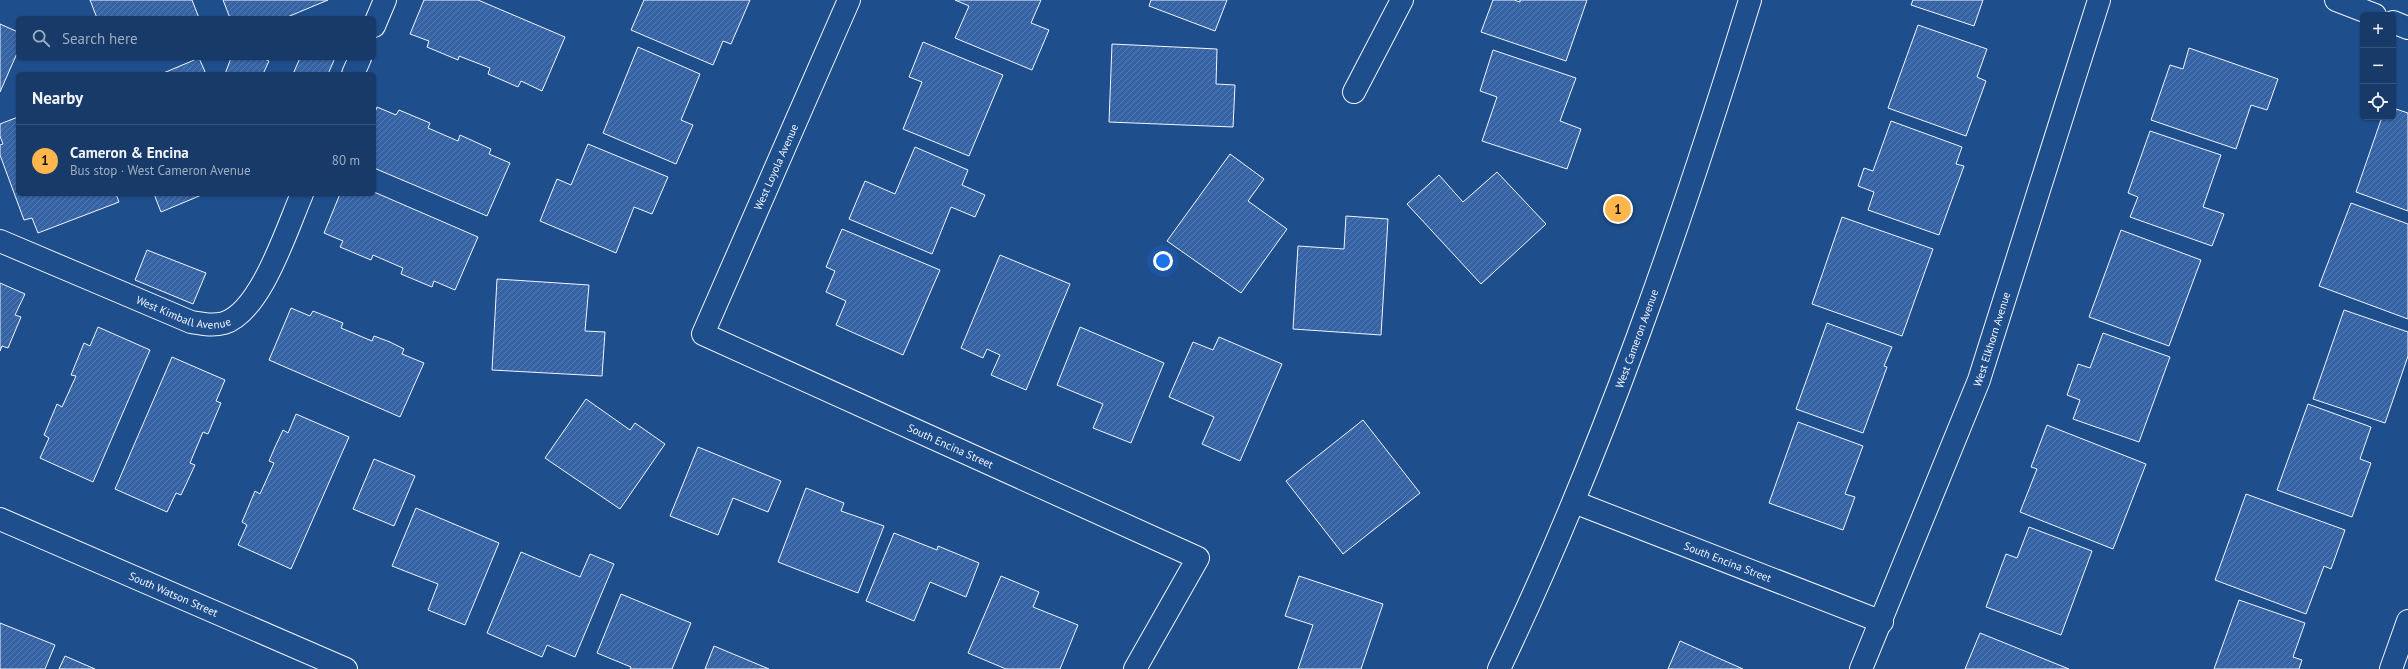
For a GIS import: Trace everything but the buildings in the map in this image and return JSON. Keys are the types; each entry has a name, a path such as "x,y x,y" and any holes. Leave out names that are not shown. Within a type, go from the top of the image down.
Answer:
{"street":[{"path":"376,21 385,0"},
{"name":"West Loyola Avenue","path":"703,334 849,0"},
{"path":"1354,92 1402,0"},
{"name":"West Cameron Avenue","path":"1499,669 1574,502 1618,394 1687,204 1750,0"},
{"name":"West Elkhorn Avenue","path":"1861,669 1882,622 1979,380 2099,0"},
{"path":"2336,0 2367,12"},
{"path":"2396,23 2408,28"},
{"path":"354,72 359,60"},
{"name":"West Kimball Avenue","path":"0,241 191,322 209,326 226,323 245,312 260,290 301,196"},
{"name":"South Encina Street","path":"703,334 1198,558 1135,669"},
{"name":"South Encina Street","path":"1574,502 1882,622"},
{"name":"South Watson Street","path":"0,519 346,669"},
{"path":"2391,669 2408,621"}],"place":[{"name":"Cameron & Encina","path":"1618,209"}]}
